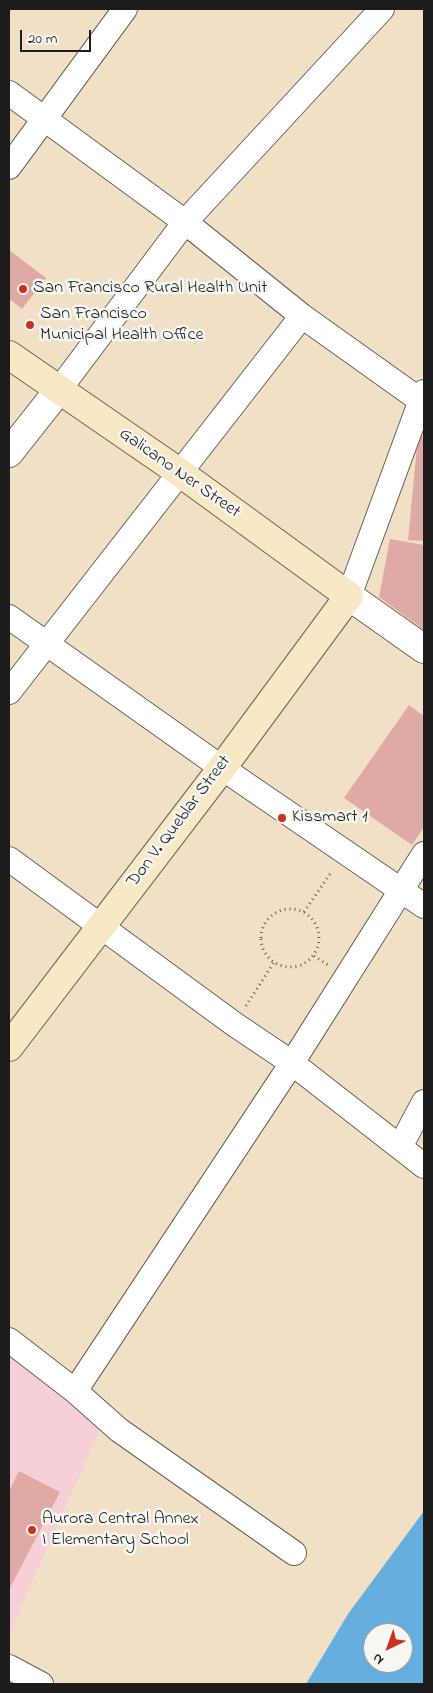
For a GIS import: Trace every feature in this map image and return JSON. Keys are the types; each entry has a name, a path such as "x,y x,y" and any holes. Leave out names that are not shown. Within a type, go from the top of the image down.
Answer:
{"main road":[{"name":"Galicano Ner Street","path":"9,355 58,391 178,472 349,596"},
{"name":"Don V. Queblar Street","path":"9,1047 222,768 349,596"}],"street":[{"path":"9,167 125,9"},
{"path":"9,453 185,222 382,9"},
{"path":"9,93 42,120 185,222 302,316 423,399 349,596 424,649"},
{"path":"9,692 48,644 178,472 302,316"},
{"path":"9,617 222,768 424,906"},
{"path":"75,1391 292,1063 424,854"},
{"path":"9,859 234,1024 292,1063 424,1166"},
{"path":"400,1147 424,1102"},
{"path":"9,1340 75,1391 119,1430 294,1553"},
{"path":"9,1667 41,1684"}],"path":[{"path":"304,912 345,851"},
{"path":"285,909 304,912 318,927 320,937 314,956 297,967 288,967 274,962 265,953 262,944 264,926 276,913 285,909"},
{"path":"234,1024 274,962"}],"shaded area":[{"name":"Aurora Central Annex I Elementary School","path":"9,1354 101,1427 9,1634"}],"water":[{"path":"424,1511 424,1684 306,1684 348,1614"}],"building":[{"name":"San Francisco Rural Health Unit","path":"9,250 46,278 22,309 11,300 9,303"},
{"path":"418,435 424,436 424,541 408,540"},
{"path":"390,539 424,545 424,630 379,597"},
{"path":"409,705 424,716 424,827 412,845 344,798"},
{"path":"19,1471 60,1492 9,1590 9,1491"}],"place":[{"name":"San Francisco Rural Health Unit","path":"23,289"},
{"name":"San Francisco Municipal Health Office","path":"30,325"},
{"name":"Kissmart 1","path":"282,818"},
{"name":"Aurora Central Annex I Elementary School","path":"32,1530"}]}
